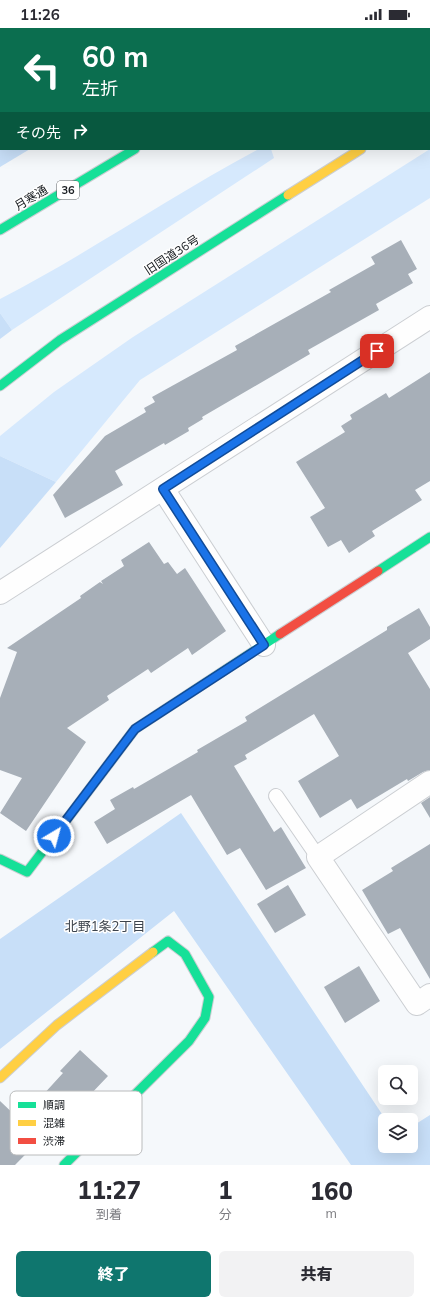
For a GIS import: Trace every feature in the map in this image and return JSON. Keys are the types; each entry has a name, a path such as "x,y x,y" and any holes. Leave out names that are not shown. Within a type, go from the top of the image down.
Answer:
{"main road":[{"name":"月寒通","path":"0,230 133,150"},
{"name":"旧国道36号","path":"0,386 60,340 349,152"},
{"path":"0,859 27,872 135,729 430,537"},
{"path":"0,1078 57,1025 168,941 185,954 209,997 205,1018 189,1040 138,1091"},
{"path":"64,1165 74,1155"}],"street":[{"path":"0,592 430,317"},
{"path":"163,489 264,645"},
{"path":"430,782 318,857 417,1004 430,995"}],"lane":[{"path":"276,796 318,857"}],"shaded area":[{"path":"0,150 28,150 0,167"},
{"path":"257,150 271,150 274,158 12,330 0,313 0,299 66,263 226,167"},
{"path":"430,150 430,198 140,380 56,482 0,456 0,436 54,392 133,337"},
{"path":"0,313 12,330 0,339"},
{"path":"0,456 56,482 0,548"},
{"path":"181,813 381,1113 378,1113 378,1153 418,1153 418,1123 430,1115 430,1165 351,1165 174,911 0,1049 0,939"}],"building":[{"path":"401,240 417,269 408,274 413,283 376,304 379,310 308,350 310,354 202,417 203,419 188,428 189,431 165,445 164,443 115,471 123,485 65,518 53,495 105,436 146,412 144,408 155,402 152,397 237,350 235,346 331,292 329,290 375,264 371,257"},
{"path":"430,372 430,481 415,490 422,500 372,531 375,536 349,553 341,540 328,547 310,517 325,508 296,462 345,432 341,426 352,419 350,415 386,393 389,398"},
{"path":"149,542 164,564 168,562 177,574 185,568 226,631 192,655 188,648 151,673 148,669 107,696 109,700 67,728 86,742 26,831 0,813 22,778 0,770 0,698 17,652 7,648 81,598 80,596 100,582 103,584 101,581 124,566 121,560"},
{"path":"419,608 430,627 430,639 408,653 430,689 430,770 423,772 408,781 407,779 357,809 351,799 320,818 298,781 339,756 314,714 245,755 247,759 234,766 274,832 281,827 306,868 266,890 240,848 227,855 191,795 107,844 94,822 115,809 110,800 133,787 134,789 198,752 197,750 247,721 245,717 387,630 387,627"},
{"path":"430,797 430,818 421,803"},
{"path":"430,844 430,979 400,928 388,934 362,890 393,871 391,868"},
{"path":"288,885 306,915 275,933 257,904"},
{"path":"359,966 380,1001 345,1023 324,987"},
{"path":"80,1050 108,1076 94,1091 47,1091 63,1073 60,1071"},
{"path":"0,1101 10,1110 10,1155 25,1155 15,1165 0,1165"}],"traffic: fast":[{"path":"0,230 133,150"},
{"path":"0,386 60,340 288,195"},
{"path":"378,571 430,537"},
{"path":"0,859 27,872 135,729 280,634"},
{"path":"139,1091 189,1041 205,1018 209,997 185,954 168,941 153,952"},
{"path":"64,1165 74,1155"}],"traffic: slow":[{"path":"288,195 359,150"},
{"path":"0,1078 57,1025 153,952"}],"traffic: jam":[{"path":"280,634 378,571"}],"district":[{"name":"北野1条2丁目","path":"105,926"}],"route":[{"path":"54,836 135,729 264,645 163,489 377,351"}]}
